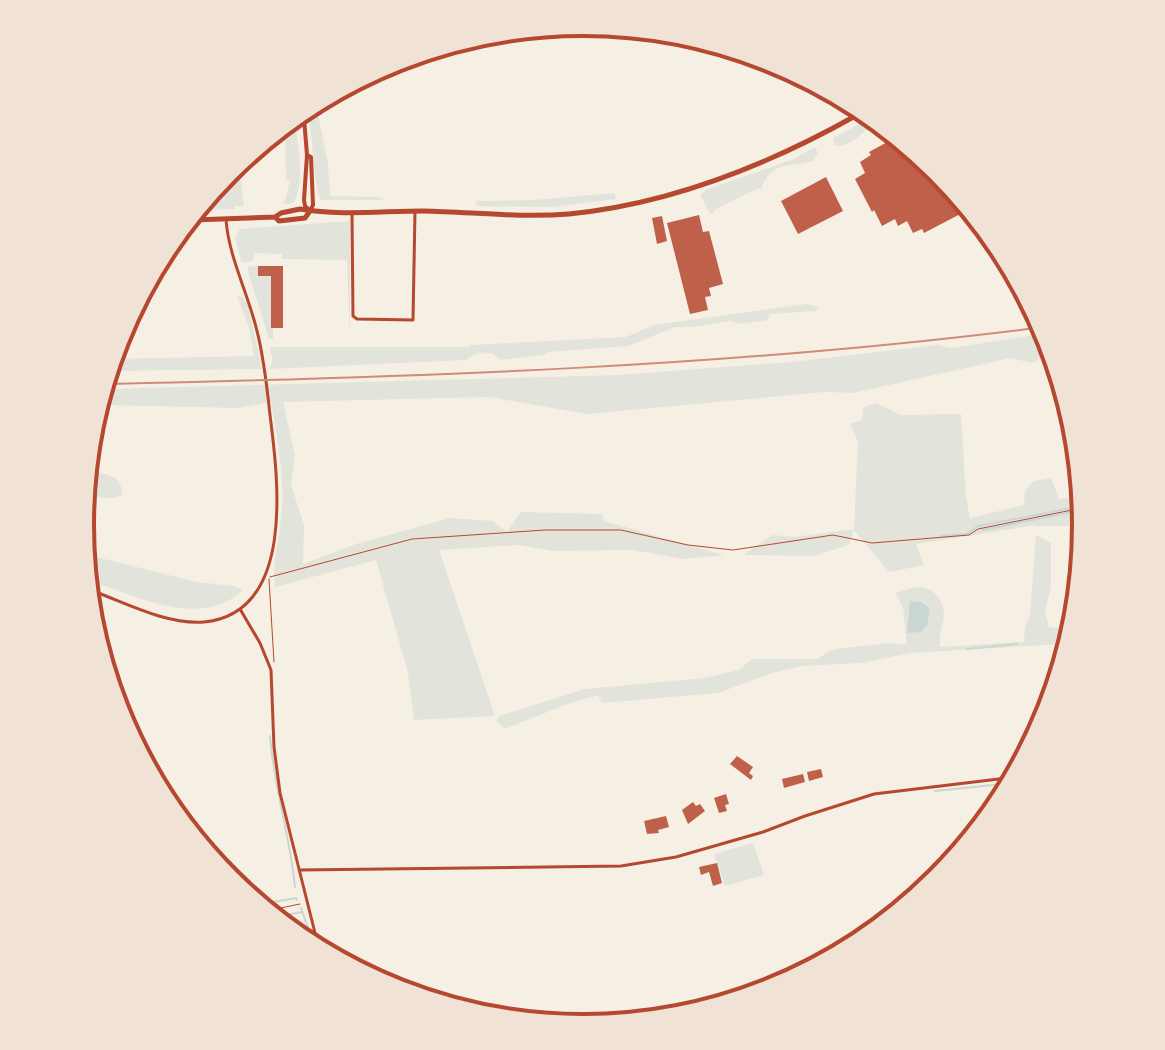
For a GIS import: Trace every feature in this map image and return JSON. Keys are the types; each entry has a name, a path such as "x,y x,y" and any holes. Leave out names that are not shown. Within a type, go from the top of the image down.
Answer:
{"main road":[{"path":"201,220 275,217 295,210 526,216 569,214 624,204 730,176 817,137 852,117"}],"street":[{"path":"304,123 307,155 311,157 313,205 310,211"},
{"path":"352,211 353,316 357,319 413,320 415,211"},
{"path":"99,593 188,622 218,619 240,609 266,576 278,480 260,341 230,246 226,220"},
{"path":"240,609 260,643 271,670 276,770 315,935"},
{"path":"299,870 621,866 676,857 763,832 874,794 1000,779"}],"path":[{"path":"271,670 274,662 269,577 412,539 532,531 621,530 688,545 733,550 833,535 872,543 969,535 978,529 1071,510"},
{"path":"279,908 307,902"}],"shaded area":[{"path":"318,114 328,164 330,196 387,200 320,200 309,120"},
{"path":"861,123 868,128 845,144 834,145 833,138"},
{"path":"296,129 299,185 293,203 284,204 290,181 286,180 285,137"},
{"path":"815,147 818,153 813,161 775,170 769,174 761,190 756,189 714,210 714,213 710,214 700,195 707,189 792,160"},
{"path":"240,176 244,206 234,206 234,209 209,210"},
{"path":"614,193 616,199 552,207 477,206 475,201 534,200"},
{"path":"350,221 350,337 347,260 282,259 282,254 254,253 253,260 245,263 241,261 235,238 240,229"},
{"path":"258,266 258,276 271,276 273,339 269,339 247,268"},
{"path":"237,296 243,297 248,306 262,369 118,371 123,359 254,356 249,327"},
{"path":"806,304 820,308 770,314 767,320 739,324 731,321 675,327 628,346 548,352 501,360 492,353 475,354 466,360 269,369 273,361 270,347 469,347 626,337 654,325"},
{"path":"1033,335 1042,358 1032,363 1011,358 853,393 825,392 587,414 489,397 283,402 295,455 291,485 304,525 303,564 356,544 450,518 492,521 507,532 521,512 602,514 604,521 724,555 683,559 633,550 552,551 519,545 439,550 495,716 414,720 408,673 376,560 275,587 282,494 280,454 271,402 238,408 108,405 113,389 618,375 792,362 937,345 952,348"},
{"path":"877,403 900,415 961,414 970,518 1024,505 1025,492 1033,481 1051,478 1059,499 1070,498 1072,526 1030,526 916,544 924,565 889,572 854,530 849,545 814,556 743,555 773,535 794,537 854,529 858,442 850,424 862,420 863,407"},
{"path":"97,473 117,479 120,483 122,495 95,497"},
{"path":"1036,535 1051,543 1051,587 1045,612 1049,627 1060,628 1057,644 910,653 862,663 802,666 772,673 718,693 602,703 598,695 505,729 497,721 499,716 585,689 705,678 739,670 752,659 818,659 829,651 844,648 889,643 907,645 903,607 895,593 915,588 927,588 942,604 944,616 940,647 1024,642 1030,614"},
{"path":"95,556 243,590 226,602 208,608 188,609 148,601 97,583"},
{"path":"910,601 921,602 929,608 928,624 921,632 907,633"},
{"path":"753,843 764,875 725,886 714,854"}],"building":[{"path":"887,142 928,179 960,214 924,233 922,229 913,233 907,221 898,226 895,219 882,226 855,179 865,173 860,162 871,155 869,152"},
{"path":"826,177 843,211 798,234 781,201"},
{"path":"699,215 703,232 709,231 723,284 709,288 711,296 705,297 708,310 690,314 667,223"},
{"path":"662,216 667,241 657,244 652,218"},
{"path":"258,266 283,266 283,328 271,328 271,276 258,276"},
{"path":"737,756 753,767 749,773 753,776 751,780 730,764"},
{"path":"821,769 823,777 809,781 807,772"},
{"path":"803,774 805,782 784,788 782,779"},
{"path":"726,794 729,804 725,805 727,811 719,813 714,798"},
{"path":"693,802 696,806 700,804 705,811 688,824 682,810"},
{"path":"666,816 669,827 658,830 659,833 647,834 644,821"},
{"path":"717,863 722,883 713,886 709,872 701,875 699,867"}],"waterway":[{"path":"941,536 967,534 978,526 1071,508"},
{"path":"983,530 1071,512"},
{"path":"967,649 1017,644"},
{"path":"270,736 295,887"},
{"path":"935,791 997,785"},
{"path":"272,902 297,900"},
{"path":"301,908 309,930"},
{"path":"287,915 302,912"}],"railway":[{"path":"114,384 342,378 693,361 926,341 1030,329"}]}
